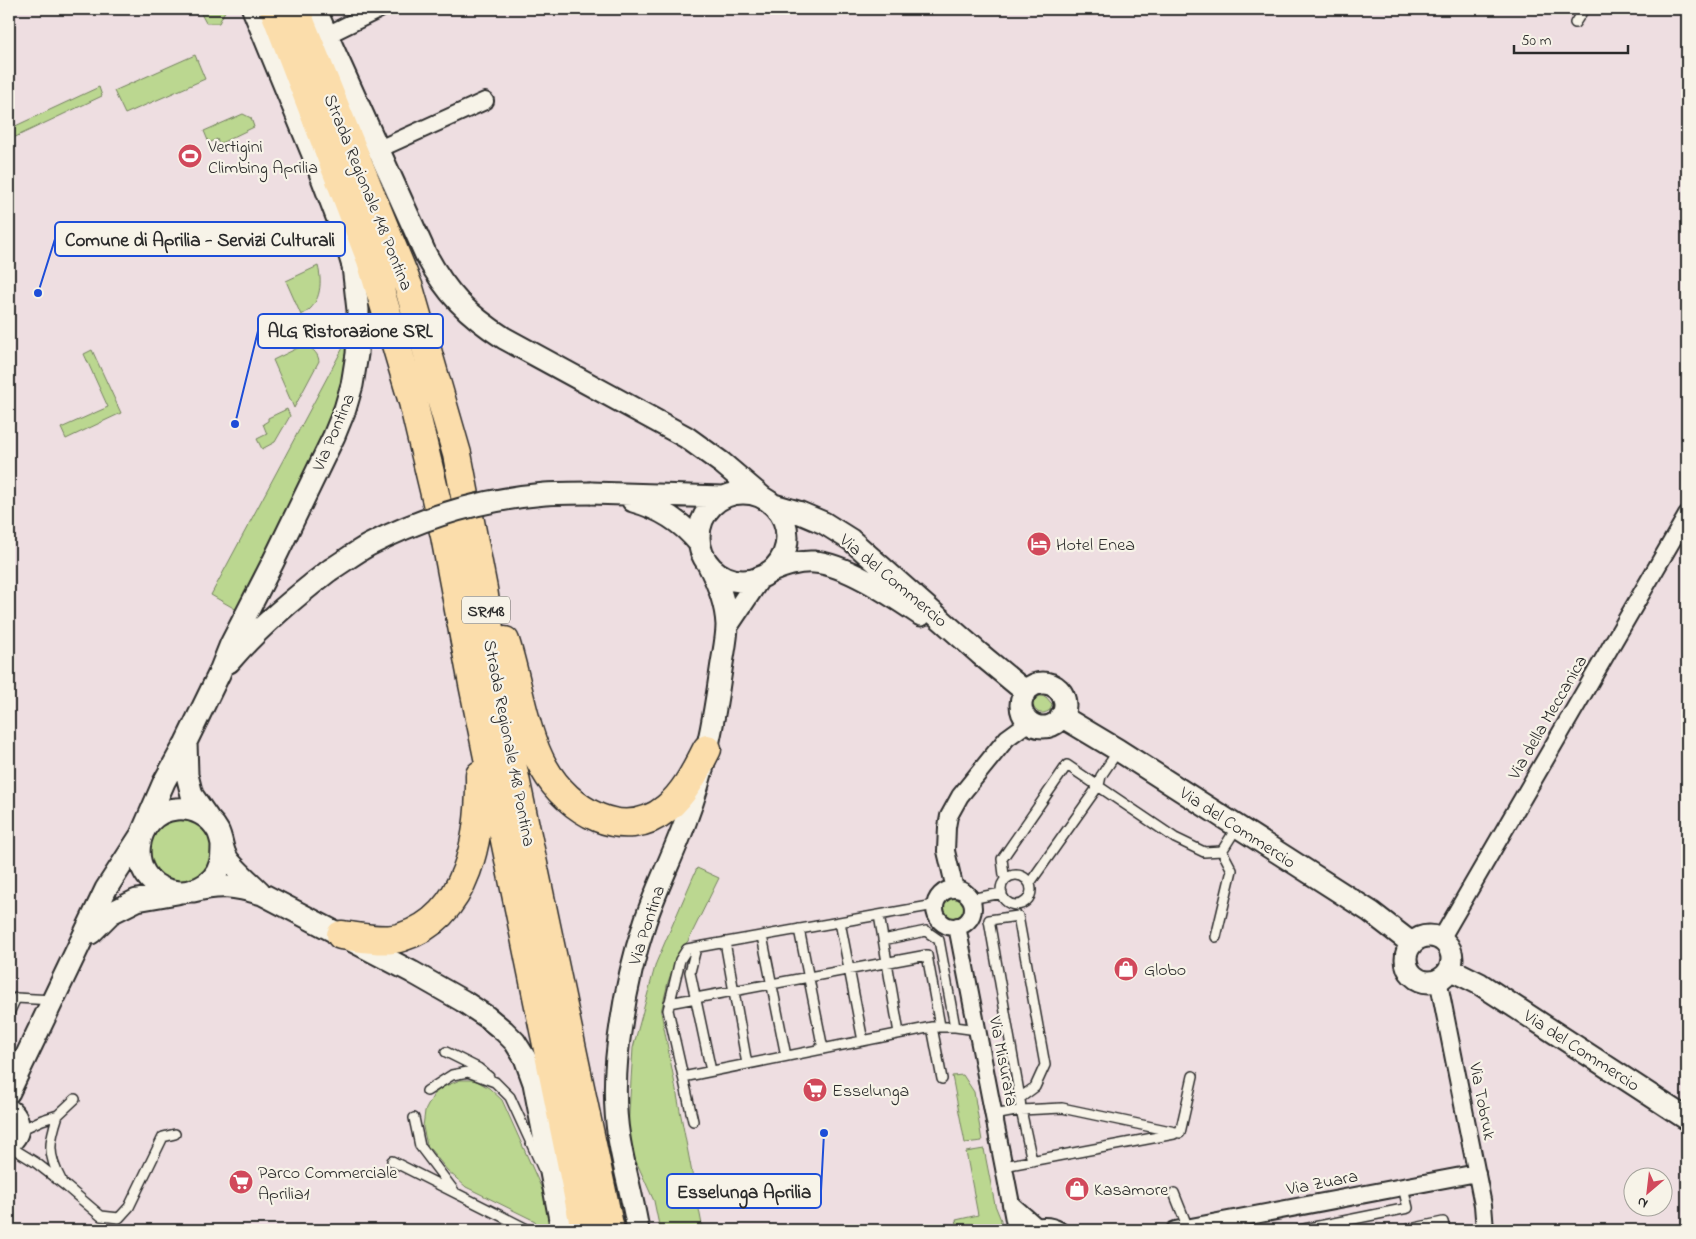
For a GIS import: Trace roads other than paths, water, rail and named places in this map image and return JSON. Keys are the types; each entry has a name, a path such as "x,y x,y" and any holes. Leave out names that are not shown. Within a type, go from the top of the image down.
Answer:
{"highway":[{"name":"Strada Regionale 148 Pontina","path":"274,9 371,260 410,392 445,536 473,684 586,1230"},
{"name":"Strada Regionale 148 Pontina","path":"295,9 409,288 457,454 483,589 503,721 610,1230"},
{"path":"483,589 505,642 528,727 540,758 548,774 562,792 580,808 600,819 618,823 633,823 652,818 667,808 689,784 707,748"},
{"path":"341,935 374,939 401,938 424,927 442,912 458,889 469,864 476,838 481,800 480,762 473,684"}],"street":[{"name":"Via Pontina","path":"219,674 231,644 273,562 340,422 352,385 358,345 356,287 348,249 303,127 253,9"},
{"path":"315,9 434,269 454,298 477,320 512,342 686,437 768,501 784,520 787,536 784,554 778,564 764,575 750,580 727,578 708,564 702,554 699,543 700,529 704,516 712,505 722,497"},
{"path":"328,36 380,9"},
{"path":"379,149 485,101"},
{"path":"590,493 616,496 655,509 682,525 699,543"},
{"path":"222,845 220,865 210,881 185,892 162,888 148,878 140,864 138,852 141,835 164,782 219,674 262,628 291,601 330,570 368,546 405,528 456,510 499,500 545,494 590,493 722,497 736,493 749,493 768,501"},
{"name":"Via del Commercio","path":"768,501 824,524 851,540 1026,692"},
{"name":"Via della Meccanica","path":"1440,939 1687,515"},
{"name":"Via del Commercio","path":"764,575 802,562 814,562 837,567 871,584 980,654"},
{"name":"Via Pontina","path":"639,1229 623,1158 617,1120 615,1083 621,1025 629,981 645,921 661,878 686,822 707,748 727,626 723,599 708,564"},
{"name":"Via Pontina","path":"727,626 764,575"},
{"path":"1035,684 1050,684 1056,687 1064,700 1064,711 1061,716 1055,723 1048,726 1040,726 1029,722 1024,716 1021,704 1022,697 1028,688 1035,684"},
{"name":"Via del Commercio","path":"1061,716 1118,750 1371,912 1411,943"},
{"path":"955,889 946,851 949,816 960,796 1007,738 1029,722"},
{"path":"186,742 187,775 192,795 218,831 226,857 262,894"},
{"path":"10,1085 54,1000 106,889 152,820 170,810 189,809 209,820"},
{"path":"82,942 111,913 137,900 214,886 238,887 262,894 412,972 463,1001 487,1016 515,1042 525,1058 534,1083 562,1230"},
{"path":"955,889 961,890 970,899 972,904 971,916 962,924 957,926 945,924 936,915 935,905 938,897 943,892 955,889"},
{"name":"Via Misurata","path":"957,926 1016,1230"},
{"path":"1425,936 1433,936 1440,939 1446,944 1452,959 1444,974 1431,982 1416,978 1410,972 1406,960 1406,952 1411,943 1425,936"},
{"name":"Via del Commercio","path":"1444,974 1480,984 1687,1119"},
{"name":"Via Tobruk","path":"1444,974 1483,1205 1485,1230"},
{"name":"Via Zuara","path":"1182,1229 1216,1226 1477,1173"},
{"path":"1011,1204 1031,1228 1046,1226 1059,1230"}],"lane":[{"path":"1575,24 1584,9"},
{"path":"1029,882 1099,786 1101,776 1118,750"},
{"path":"1007,878 1004,875 1002,859 1067,765 1175,838 1204,852 1222,851"},
{"path":"1222,851 1238,827"},
{"path":"1216,937 1232,870 1222,851"},
{"path":"1018,875 1024,877 1029,882 1031,892 1029,897 1020,904 1014,904 1004,898 1002,888 1007,878 1018,875"},
{"path":"970,899 1002,893"},
{"path":"1014,904 1018,916 1045,1066 1035,1087 1020,1098"},
{"path":"693,1121 668,1010 680,960 687,949 935,905"},
{"path":"879,915 899,1034"},
{"path":"1018,916 990,920 1020,1098 1020,1110 1032,1160"},
{"path":"840,922 863,1041"},
{"path":"799,929 823,1049"},
{"path":"883,940 926,931 939,940 955,1026"},
{"path":"762,936 786,1056"},
{"path":"726,942 747,1064"},
{"path":"696,948 690,972 711,1071"},
{"path":"669,1003 927,956 942,1079"},
{"path":"9,1013 16,998 54,1000"},
{"path":"683,1077 936,1026 955,1026 977,1030"},
{"path":"446,1052 478,1068 510,1097 528,1139 555,1193"},
{"path":"427,1091 452,1075 468,1072 495,1082"},
{"path":"1180,1133 1193,1076"},
{"path":"75,1099 58,1115 13,1132 35,1162 64,1184 100,1216 119,1218 129,1207 164,1137 175,1134"},
{"path":"994,1115 1020,1110 1062,1108 1180,1133"},
{"path":"58,1115 52,1134 50,1152 64,1184"},
{"path":"414,1118 420,1146 456,1193"},
{"path":"1004,1166 1180,1133"},
{"path":"392,1161 529,1230"},
{"path":"1299,1230 1408,1208 1403,1187"},
{"path":"1174,1193 1182,1229"},
{"path":"1405,1230 1420,1229 1443,1222 1445,1230"}],"place":[{"name":"Vertigini Climbing Aprilia","path":"190,156"},
{"name":"Comune di Aprilia - Servizi Culturali","path":"38,293"},
{"name":"ALG Ristorazione SRL","path":"235,424"},
{"name":"Hotel Enea","path":"1039,544"},
{"name":"Globo","path":"1126,969"},
{"name":"Esselunga","path":"815,1090"},
{"name":"Esselunga Aprilia","path":"824,1133"},
{"name":"Parco Commerciale Aprilia1","path":"241,1182"},
{"name":"Kasamore","path":"1077,1189"}]}
